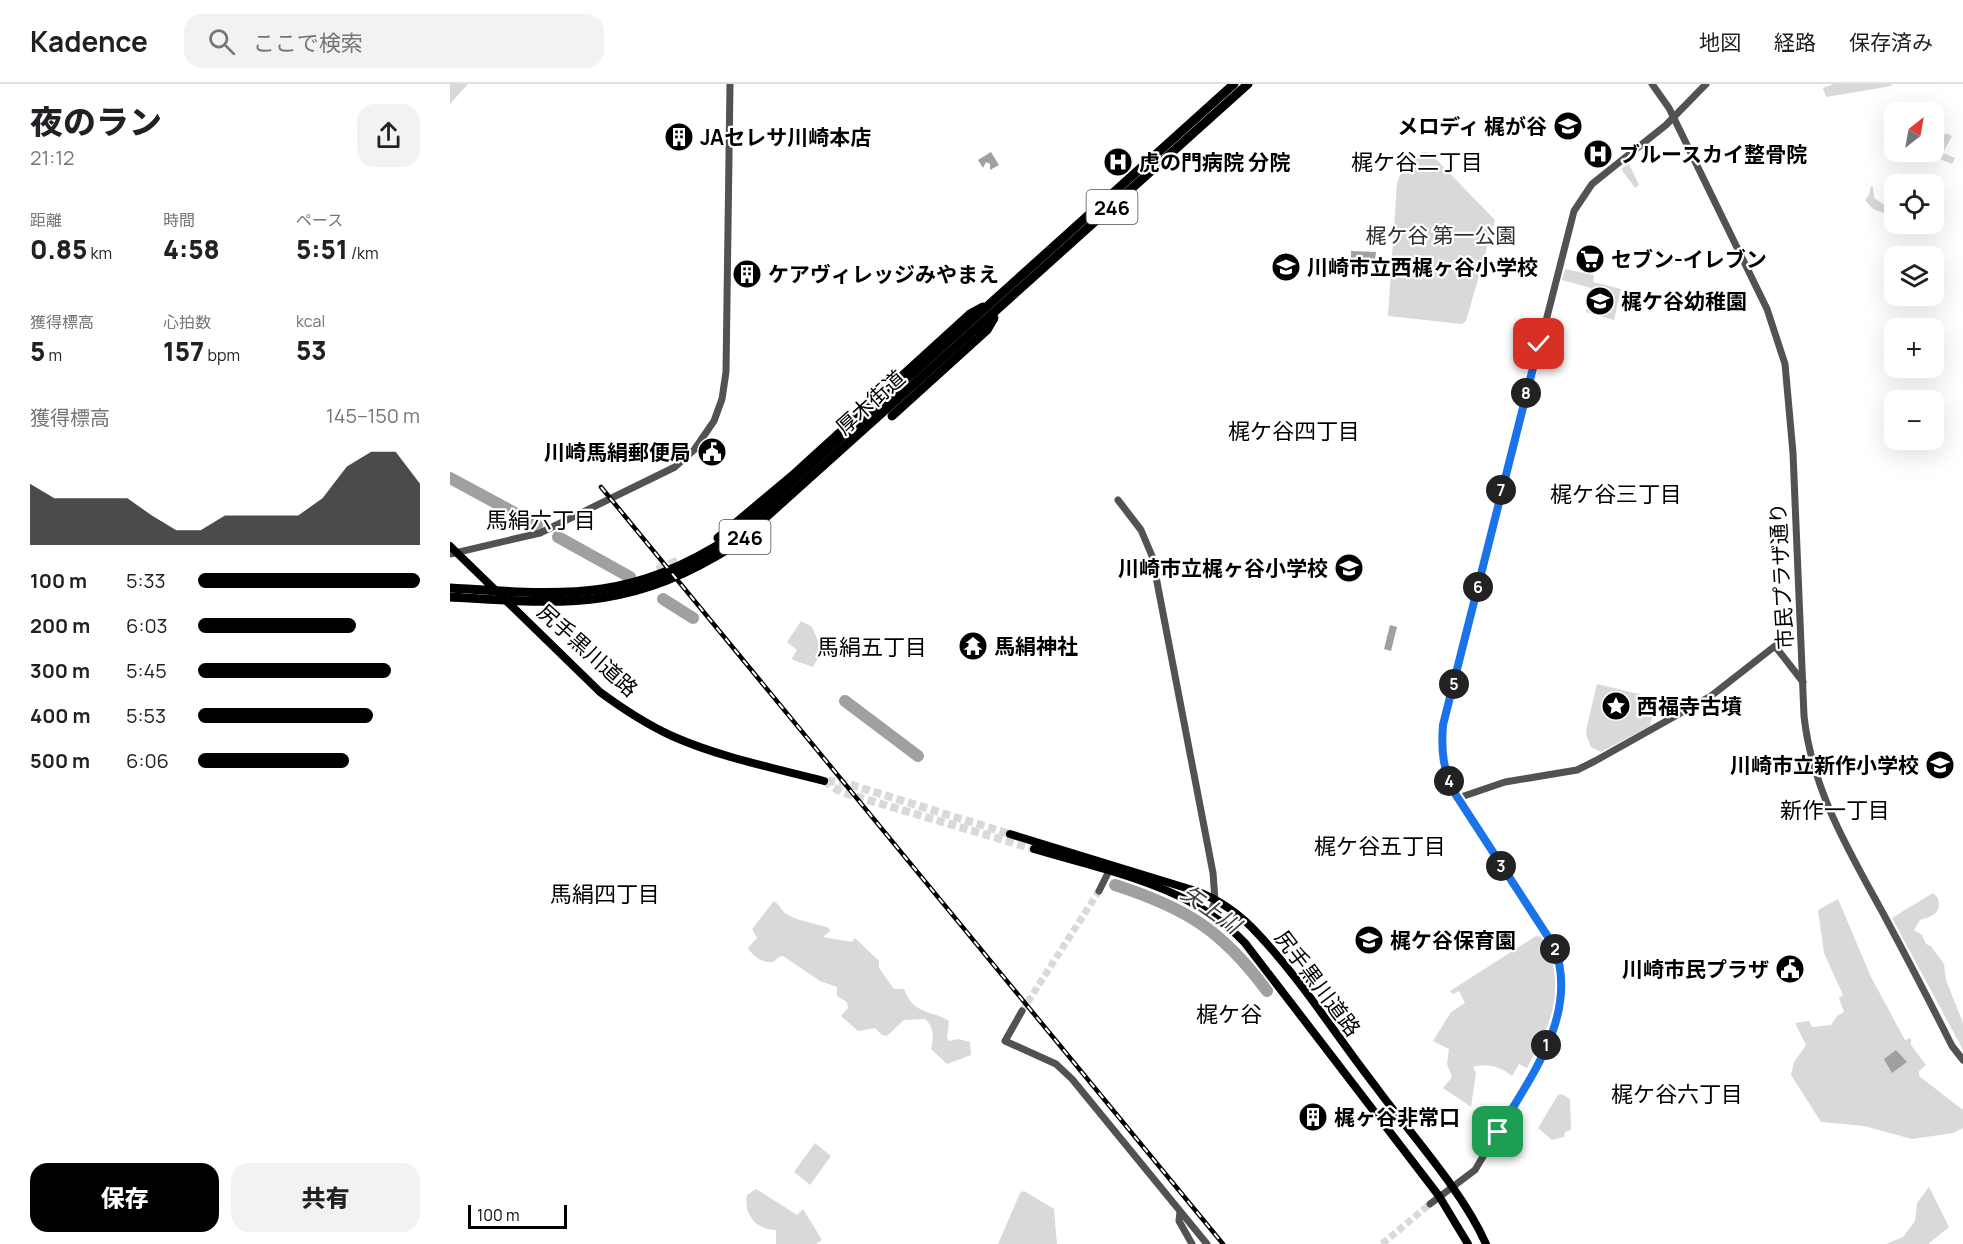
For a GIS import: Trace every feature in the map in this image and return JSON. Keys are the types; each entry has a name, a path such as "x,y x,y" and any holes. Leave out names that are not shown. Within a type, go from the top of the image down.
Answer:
{"highway":[{"name":"厚木街道","path":"450,597 550,603 585,601 651,588 691,571 747,536 1234,84"},
{"name":"厚木街道","path":"998,304 1248,84"},
{"path":"892,416 987,330 998,304"},
{"path":"685,558 736,525 970,314 998,304"},
{"name":"厚木街道","path":"450,588 548,594 589,592 637,583 694,560 754,518 973,327"},
{"path":"491,586 567,589 604,584 657,570"}],"main road":[{"name":"尻手黒川道路","path":"452,551 600,692 648,724 700,746 824,781"},
{"name":"尻手黒川道路","path":"1011,834 1179,895 1211,912 1245,942 1439,1196 1468,1244"},
{"name":"尻手黒川道路","path":"1034,849 1184,886 1215,900 1259,935 1451,1187 1473,1218 1486,1244"}],"street":[{"path":"452,551 540,533 654,479 683,461 707,432 721,404 726,372 730,84"},
{"name":"市民プラザ通り","path":"1652,84 1674,119 1767,309 1785,364 1793,453 1806,738 1825,801 1843,843 1952,1046 1963,1060"},
{"path":"1430,1204 1474,1170 1534,1071 1551,1036 1562,1001 1560,963 1554,946 1458,798 1443,764 1441,750 1443,725 1569,222 1579,201 1592,184 1674,119 1706,84"},
{"path":"1118,500 1141,530 1152,555 1213,873 1215,900 1211,912"},
{"path":"1458,798 1505,782 1577,770 1712,696 1775,646 1803,682"},
{"path":"1099,891 1111,869"},
{"path":"1022,1011 1005,1041 1056,1064 1072,1079 1207,1244"},
{"path":"1180,1212 1179,1221 1192,1244"}],"green space":[{"path":"450,84 468,84 450,104"},
{"path":"1834,84 1891,84 1892,86 1826,97 1823,88"},
{"path":"1946,133 1952,136 1944,151"},
{"name":"梶ケ谷 第一公園","path":"1423,152 1429,152 1495,220 1466,321 1462,324 1388,316 1397,183 1401,172"},
{"path":"1944,153 1955,158 1952,164 1944,160"},
{"path":"1629,164 1639,185 1635,188 1621,169"},
{"path":"1871,186 1874,198 1884,204 1884,213 1873,209 1865,200"},
{"path":"1565,269 1594,275 1593,282 1621,289 1614,320 1586,312 1591,288 1562,280"},
{"path":"801,621 812,627 822,650 813,667 793,660 797,650 787,642"},
{"path":"1597,684 1656,698 1650,726 1601,752 1591,747 1586,734"},
{"path":"1933,893 1938,898 1939,908 1932,916 1920,920 1914,930 1922,935 1926,944 1931,946 1944,964 1946,980 1963,1023 1963,1050 1892,918"},
{"path":"1838,899 1871,977 1905,1040 1911,1038 1911,1045 1926,1065 1919,1071 1919,1076 1963,1110 1963,1128 1953,1133 1912,1139 1864,1126 1821,1122 1791,1075 1794,1062 1806,1045 1795,1023 1809,1021 1812,1027 1831,1025 1837,1016 1844,1012 1839,998 1843,995 1824,953 1818,910"},
{"path":"774,901 788,915 829,928 830,931 823,937 852,942 855,938 879,961 879,968 894,989 904,989 912,1003 918,1008 949,1021 947,1038 949,1041 958,1039 970,1042 971,1055 947,1064 931,1049 932,1033 925,1019 904,1020 887,1036 882,1035 875,1028 858,1031 841,1016 848,1008 847,1002 837,996 837,987 820,981 783,956 767,962 752,954 748,948 757,938 752,929"},
{"path":"1536,936 1542,937 1555,973 1554,1004 1544,1035 1527,1068 1519,1064 1512,1076 1494,1067 1484,1065 1473,1067 1476,1073 1471,1107 1443,1088 1452,1077 1447,1064 1449,1049 1433,1041 1451,1012 1465,1003 1459,991 1453,994 1450,991"},
{"path":"1562,1094 1570,1099 1571,1130 1565,1132 1564,1137 1552,1140 1538,1128 1558,1095"},
{"path":"815,1143 831,1156 810,1185 794,1172"},
{"path":"1929,1187 1949,1227 1928,1244 1886,1244 1903,1237 1915,1221 1917,1203"},
{"path":"756,1189 797,1215 803,1209 822,1240 816,1244 776,1244 776,1230 757,1224 749,1215 747,1195"},
{"path":"1024,1191 1054,1209 1057,1244 998,1244 1020,1193"}],"shaded area":[{"path":"991,152 999,165 990,170 990,164 986,162 983,168 978,160"},
{"path":"1351,251 1376,252 1375,260 1351,259"},
{"path":"1390,625 1397,627 1391,651 1384,649"},
{"path":"1896,1050 1907,1062 1892,1073 1884,1059"}],"waterway":[{"name":"矢上川","path":"450,478 537,525"},
{"name":"矢上川","path":"558,537 630,577"},
{"name":"矢上川","path":"663,599 693,618"},
{"name":"矢上川","path":"845,701 918,756"},
{"name":"矢上川","path":"1115,885 1162,903 1201,924 1234,952 1267,991"}],"tunnel":[{"path":"657,570 680,560"},
{"path":"824,781 841,792 1034,849"},
{"path":"827,781 842,782 1010,834"},
{"path":"1022,1011 1099,891"},
{"path":"1382,1244 1430,1204"}],"railway":[{"path":"601,487 1223,1244"}],"place":[{"name":"メロディ 梶が谷","path":"1568,126"},
{"name":"JAセレサ川崎本店","path":"679,137"},
{"name":"ブルースカイ整骨院","path":"1598,154"},
{"name":"虎の門病院 分院","path":"1118,162"},
{"name":"セブン-イレブン","path":"1590,259"},
{"name":"川崎市立西梶ヶ谷小学校","path":"1286,267"},
{"name":"ケアヴィレッジみやまえ","path":"747,274"},
{"name":"梶ケ谷幼稚園","path":"1600,301"},
{"name":"川崎馬絹郵便局","path":"712,452"},
{"name":"川崎市立梶ヶ谷小学校","path":"1349,568"},
{"name":"馬絹神社","path":"973,646"},
{"name":"西福寺古墳","path":"1616,706"},
{"name":"川崎市立新作小学校","path":"1940,765"},
{"name":"梶ケ谷保育園","path":"1369,940"},
{"name":"川崎市民プラザ","path":"1790,969"},
{"name":"梶ヶ谷非常口","path":"1313,1117"}],"district":[{"name":"梶ケ谷二丁目","path":"1417,162"},
{"name":"梶ケ谷四丁目","path":"1294,431"},
{"name":"梶ケ谷三丁目","path":"1616,494"},
{"name":"馬絹六丁目","path":"541,520"},
{"name":"馬絹五丁目","path":"872,647"},
{"name":"新作一丁目","path":"1835,810"},
{"name":"梶ケ谷五丁目","path":"1380,846"},
{"name":"馬絹四丁目","path":"605,894"},
{"name":"梶ケ谷","path":"1229,1014"},
{"name":"梶ケ谷六丁目","path":"1677,1094"}],"route":[{"path":"1498,1132 1534,1071 1551,1036 1562,1001 1562,975 1554,946 1454,792 1447,778 1441,750 1443,725 1539,344"}]}
